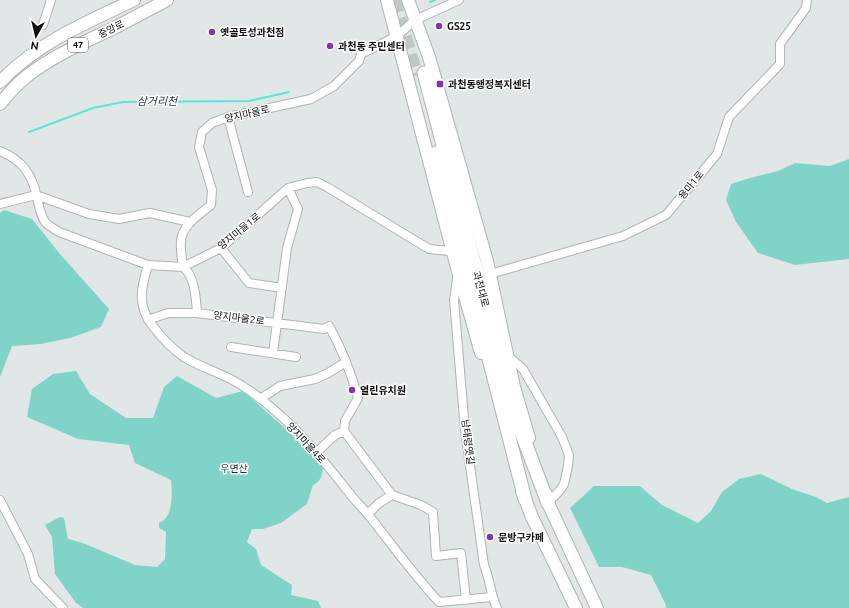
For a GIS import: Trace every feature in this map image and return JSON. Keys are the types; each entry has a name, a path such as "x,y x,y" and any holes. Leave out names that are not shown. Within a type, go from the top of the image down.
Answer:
{"highway":[{"name":"과천대로","path":"525,498 459,246 420,74 514,413 548,503"}],"main road":[{"name":"중앙로","path":"0,82 32,54 55,39 134,0"},
{"name":"중앙로","path":"0,104 26,76 44,64 70,48 167,0"},
{"path":"387,0 455,258 516,478 576,608"},
{"path":"408,0 429,57 490,274 514,387 548,503 597,608"}],"street":[{"path":"43,25 51,0"},
{"name":"양지마을로","path":"183,267 181,240 185,229 190,222 211,205 212,190 199,147 202,132 212,123 228,117 311,99 334,86 359,61 361,54 396,36 415,20 459,0"},
{"name":"용마1로","path":"490,274 623,236 666,215 717,154 729,117 780,64 780,44 806,8 807,0"},
{"path":"228,117 248,192"},
{"name":"양지마을1로","path":"0,151 12,156 28,172 40,212 47,223 59,232 148,265 183,267 221,248 288,188 317,182 429,249 449,251 455,258"},
{"path":"273,353 287,248 298,209 288,188"},
{"path":"0,204 36,195 89,214 119,219 150,213 190,222"},
{"path":"221,248 249,283 282,288"},
{"name":"양지마을4로","path":"148,265 141,287 142,306 148,320 167,343 185,358 223,374 244,387 267,404 293,428 317,452 353,498 368,514 439,605 492,597"},
{"path":"183,267 186,270 196,292 197,313"},
{"name":"남태령옛길","path":"460,276 457,279 454,300 465,430 484,565 488,573 492,597 497,608"},
{"name":"양지마을2로","path":"148,320 168,313 197,313 324,329 329,326 339,343 346,362"},
{"path":"231,347 296,357"},
{"path":"508,356 524,369 562,437 569,455 564,484 548,503"},
{"path":"260,399 280,386 314,379 328,373 346,362 358,398 346,421 344,431 392,495 421,505 433,512 436,556 461,553 466,600"},
{"path":"317,452 335,435 344,431"},
{"path":"368,514 378,503 392,495"},
{"path":"0,500 28,554 35,579 63,608"}],"green space":[{"path":"849,159 849,259 795,265 758,253 736,222 726,200 731,184 778,171 795,163 830,166"},
{"path":"4,210 32,219 60,254 109,309 101,327 70,338 41,344 12,346 0,377 0,213"},
{"name":"우면산","path":"76,371 90,394 126,418 153,418 164,387 177,376 216,398 243,391 286,429 323,467 322,476 318,482 313,485 307,504 281,523 263,529 252,529 247,542 256,549 261,565 292,585 291,595 318,601 321,608 83,608 76,603 55,574 52,537 45,525 60,517 64,518 68,539 83,543 135,565 157,567 165,559 166,532 159,528 159,523 168,515 172,495 171,480 135,463 129,445 78,439 27,417 32,389 53,374"},
{"path":"761,474 792,489 816,497 827,503 849,497 849,608 666,608 651,575 622,567 599,567 570,508 594,486 640,486 662,505 698,523 711,511 722,492 739,479"}],"waterway":[{"name":"삼거리천","path":"430,2 435,0"},
{"name":"삼거리천","path":"29,132 93,108 123,102 249,101 289,92"}],"tunnel":[{"path":"394,0 417,75"}],"place":[{"name":"GS25","path":"439,26"},
{"name":"옛골토성과천점","path":"212,32"},
{"name":"과천동 주민센터","path":"330,46"},
{"name":"과천동행정복지센터","path":"440,84"},
{"name":"열린유치원","path":"352,390"},
{"name":"문방구카페","path":"490,537"}]}
